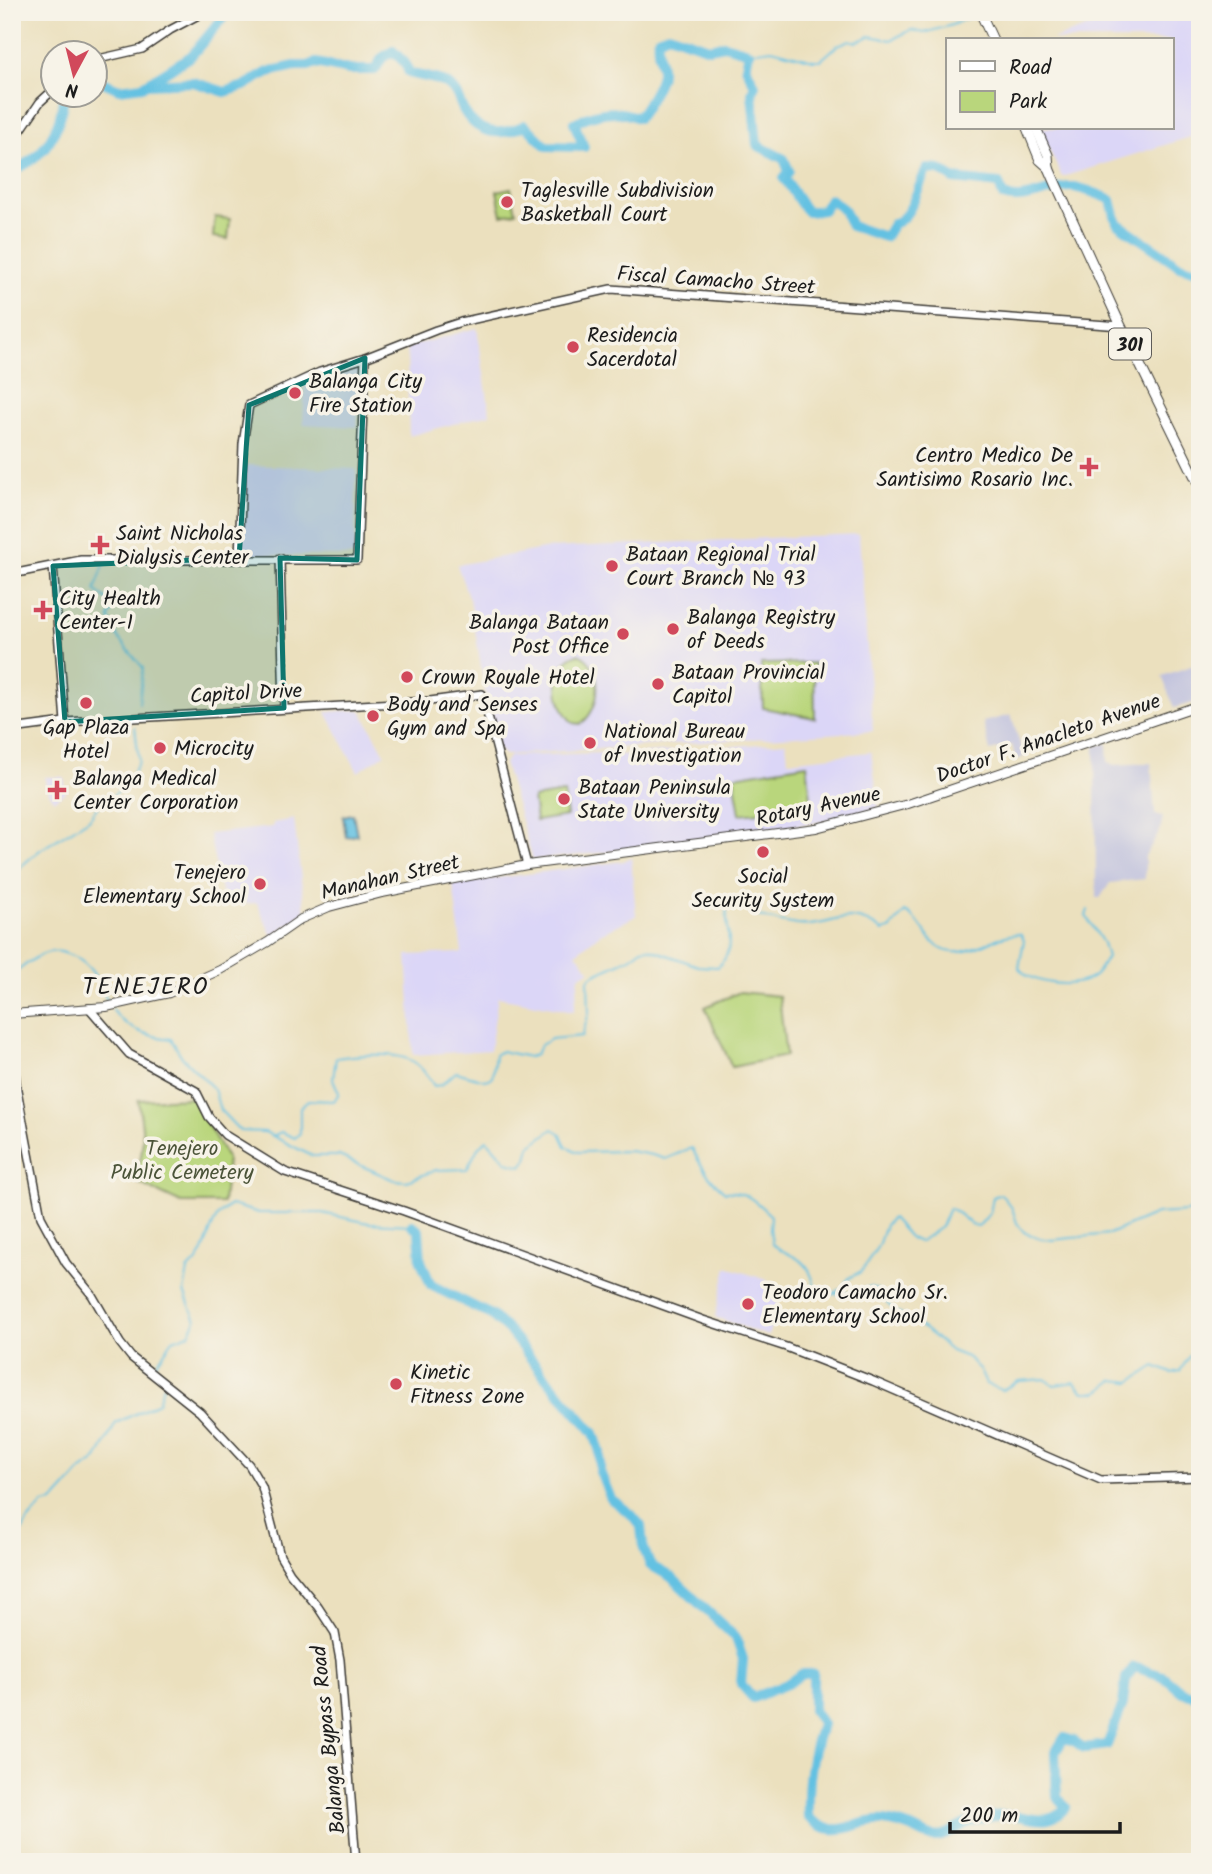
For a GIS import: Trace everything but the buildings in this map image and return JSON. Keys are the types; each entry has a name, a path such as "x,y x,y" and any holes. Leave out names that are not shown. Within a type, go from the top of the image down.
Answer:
{"main road":[{"path":"980,12 991,37"},
{"name":"301","path":"1028,130 1041,160 1049,168"},
{"name":"301","path":"1037,130 1048,155 1049,168 1119,323 1200,487"},
{"name":"Doctor F. Anacleto Avenue","path":"908,804 1200,705"},
{"name":"Rotary Avenue","path":"527,865 817,828 908,804"},
{"name":"Manahan Street","path":"12,1014 89,1009 153,997 192,984 268,942 301,919 329,907 382,893 527,865"}],"street":[{"path":"108,57 142,49 204,12"},
{"path":"12,143 38,105"},
{"name":"Fiscal Camacho Street","path":"239,558 243,444 248,405 320,372 365,358 461,321 611,289 1102,324 1119,323"},
{"path":"12,574 82,560 357,559 365,358"},
{"path":"280,558 284,708"},
{"path":"53,566 65,722"},
{"name":"Capitol Drive","path":"12,729 65,722 430,701 482,694 527,865"},
{"path":"89,1009 129,1054 195,1091 209,1117 225,1135 285,1172 404,1211 786,1347 873,1381 1101,1480 1200,1477"},
{"name":"Balanga Bypass Road","path":"12,1049 17,1090 36,1180 38,1207 57,1247 66,1263 92,1295 131,1357 200,1412 249,1465 262,1487 280,1556 335,1633 340,1660 356,1862"}],"highlighted area":[{"path":"365,358 357,560 280,558 284,708 65,722 53,566 239,558 249,405"}],"shaded area":[{"path":"1130,12 1200,12 1200,134 1062,177 1040,130 1174,130 1174,38 1058,38"},
{"path":"477,328 490,414 409,436 407,347"},
{"path":"360,364 357,427 303,424 305,385"},
{"path":"244,465 356,469 355,556 243,555"},
{"path":"859,534 873,731 505,755 498,748 489,715 471,605 457,565 549,548"},
{"path":"1200,663 1200,701 1174,708 1162,676"},
{"path":"361,710 385,754 358,772 326,712"},
{"path":"1011,715 1024,757 1016,760 1012,745 990,751 983,722"},
{"path":"786,742 788,761 871,752 879,808 814,823 653,847 533,860 504,763 510,756 600,753 625,755"},
{"path":"1107,743 1108,762 1114,765 1151,763 1155,815 1163,816 1160,831 1145,856 1145,879 1110,883 1100,898 1096,898 1095,746"},
{"name":"Balanga Medical Center Corporation","path":"45,777 64,777 66,792 54,800 46,788"},
{"name":"Tenejero Elementary School","path":"294,819 305,913 272,936 257,903 224,905 209,834 273,827 273,823"},
{"path":"631,857 636,916 600,934 576,953 590,970 579,977 574,1011 498,997 490,1050 413,1055 407,955 462,953 453,884 624,861"},
{"name":"Teodoro Camacho Sr. Elementary School","path":"727,1267 767,1280 766,1286 781,1292 768,1336 715,1317"}],"green space":[{"name":"Taglesville Subdivision Basketball Court","path":"511,188 516,212 502,215 497,191"},
{"path":"215,217 230,219 228,239 213,237"},
{"path":"578,654 587,659 593,667 597,688 593,709 580,724 573,723 567,716 559,697 558,686 562,666"},
{"path":"814,663 815,718 763,708 761,664"},
{"path":"807,764 812,807 740,814 734,776"},
{"path":"564,793 567,816 536,821 533,798"},
{"path":"740,992 779,996 786,1056 732,1067 705,1007"},
{"name":"Tenejero Public Cemetery","path":"196,1098 205,1120 227,1158 223,1203 181,1203 134,1181 143,1141 138,1100"}],"water":[{"path":"353,814 357,835 346,837 343,816"}],"waterway":[{"path":"108,84 119,89 143,86 191,56 228,12"},
{"path":"749,52 772,49 821,60 838,45 850,40 856,42 870,36 891,40 911,30 924,33 976,14"},
{"path":"146,84 193,82 225,92 244,86 268,72 295,66 316,63 349,70 375,70 382,58 393,51 405,63 409,73 440,80 450,86 470,119 483,129 499,132 525,125 546,146 584,147 574,123 590,116 613,112 638,118 660,77 658,39 668,34 709,48 724,45 749,52 746,67 755,85 752,93 757,145 784,159 789,171 784,179 808,212 823,210 830,199 843,209 851,226 885,237 893,224 900,221 910,208 927,169 940,170 954,179 999,184 1003,196 1012,198 1074,187 1111,200 1117,223 1180,266 1200,272"},
{"path":"12,171 43,150 55,130 62,108"},
{"path":"104,565 95,590 108,601 112,612 109,617 115,631 143,668 139,703"},
{"path":"12,874 40,850 89,819 98,806 126,786 139,761 135,727"},
{"path":"273,1136 281,1132 295,1138 300,1133 300,1107 308,1100 334,1101 339,1093 333,1079 336,1058 382,1055 408,1059 426,1074 434,1086 441,1085 456,1072 485,1080 492,1078 495,1055 501,1051 529,1057 535,1055 541,1045 551,1039 582,1036 589,1013 588,980 642,949 648,948 698,966 717,967 724,960 729,945 726,911 730,901 769,920 811,925 849,918 870,923 883,931 890,929 905,912 915,919 930,940 950,952 970,950 999,938 1020,934 1024,940 1019,968 1034,978 1056,984 1088,980 1100,969 1107,957 1103,943 1086,916 1088,910"},
{"path":"12,975 43,954 63,953 88,966 109,1004"},
{"path":"112,1009 130,1027 171,1039 182,1057 214,1089 220,1110 240,1131 265,1132 312,1156 339,1156 394,1180 407,1181 436,1170 467,1169 479,1146 487,1140 507,1162 522,1166 530,1146 553,1129 560,1133 566,1146 578,1152 629,1151 665,1159 692,1148 706,1172 725,1192 739,1193 750,1198 771,1216 772,1244 806,1265 816,1292 828,1296 862,1271 878,1246 885,1225 892,1218 910,1238 919,1242 941,1227 949,1208 978,1227 990,1213 993,1197 1001,1194 1012,1208 1017,1223 1024,1232 1052,1240 1109,1234 1156,1214 1187,1212 1200,1206"},
{"path":"156,1364 173,1340 189,1334 196,1320 184,1292 188,1270 201,1254 216,1219 231,1205 259,1213 322,1213 369,1223 412,1225"},
{"path":"412,1225 419,1231 421,1261 431,1285 491,1315 510,1332 594,1433 600,1452 600,1472 611,1499 631,1514 641,1526 643,1546 650,1565 671,1577 736,1638 743,1659 741,1684 753,1698 787,1684 802,1674 813,1674 813,1710 822,1724 810,1769 808,1817 818,1825 837,1829 884,1821 939,1837 965,1824 1001,1815 1044,1820 1051,1818 1066,1807 1057,1797 1055,1753 1064,1738 1084,1748 1107,1745 1123,1704 1126,1678 1134,1667 1163,1676 1182,1692 1200,1697"},
{"path":"833,1294 870,1287 882,1292 895,1311 926,1330 951,1351 969,1358 986,1384 1002,1390 1019,1381 1045,1379 1054,1385 1074,1382 1084,1392 1098,1392 1114,1380 1131,1382 1155,1366 1171,1373 1180,1371 1190,1355 1200,1349"},
{"path":"12,1551 27,1522 43,1504 53,1502 81,1471 97,1459 116,1423 158,1403 163,1386"}],"place":[{"name":"Taglesville Subdivision Basketball Court","path":"507,202"},
{"name":"Residencia Sacerdotal","path":"573,347"},
{"name":"Balanga City Fire Station","path":"295,393"},
{"name":"Centro Medico De Santisimo Rosario Inc.","path":"1089,467"},
{"name":"Saint Nicholas Dialysis Center","path":"100,545"},
{"name":"Bataan Regional Trial Court Branch № 93","path":"612,566"},
{"name":"City Health Center-1","path":"43,610"},
{"name":"Balanga Registry of Deeds","path":"673,629"},
{"name":"Balanga Bataan Post Office","path":"623,634"},
{"name":"Crown Royale Hotel","path":"407,677"},
{"name":"Bataan Provincial Capitol","path":"658,684"},
{"name":"Gap Plaza Hotel","path":"86,703"},
{"name":"Body and Senses Gym and Spa","path":"373,716"},
{"name":"National Bureau of Investigation","path":"590,743"},
{"name":"Microcity","path":"160,748"},
{"name":"Balanga Medical Center Corporation","path":"57,790"},
{"name":"Bataan Peninsula State University","path":"564,799"},
{"name":"Social Security System","path":"763,852"},
{"name":"Tenejero Elementary School","path":"260,884"},
{"name":"Teodoro Camacho Sr. Elementary School","path":"748,1304"},
{"name":"Kinetic Fitness Zone","path":"396,1384"}],"district":[{"name":"TENEJERO","path":"146,986"}]}
